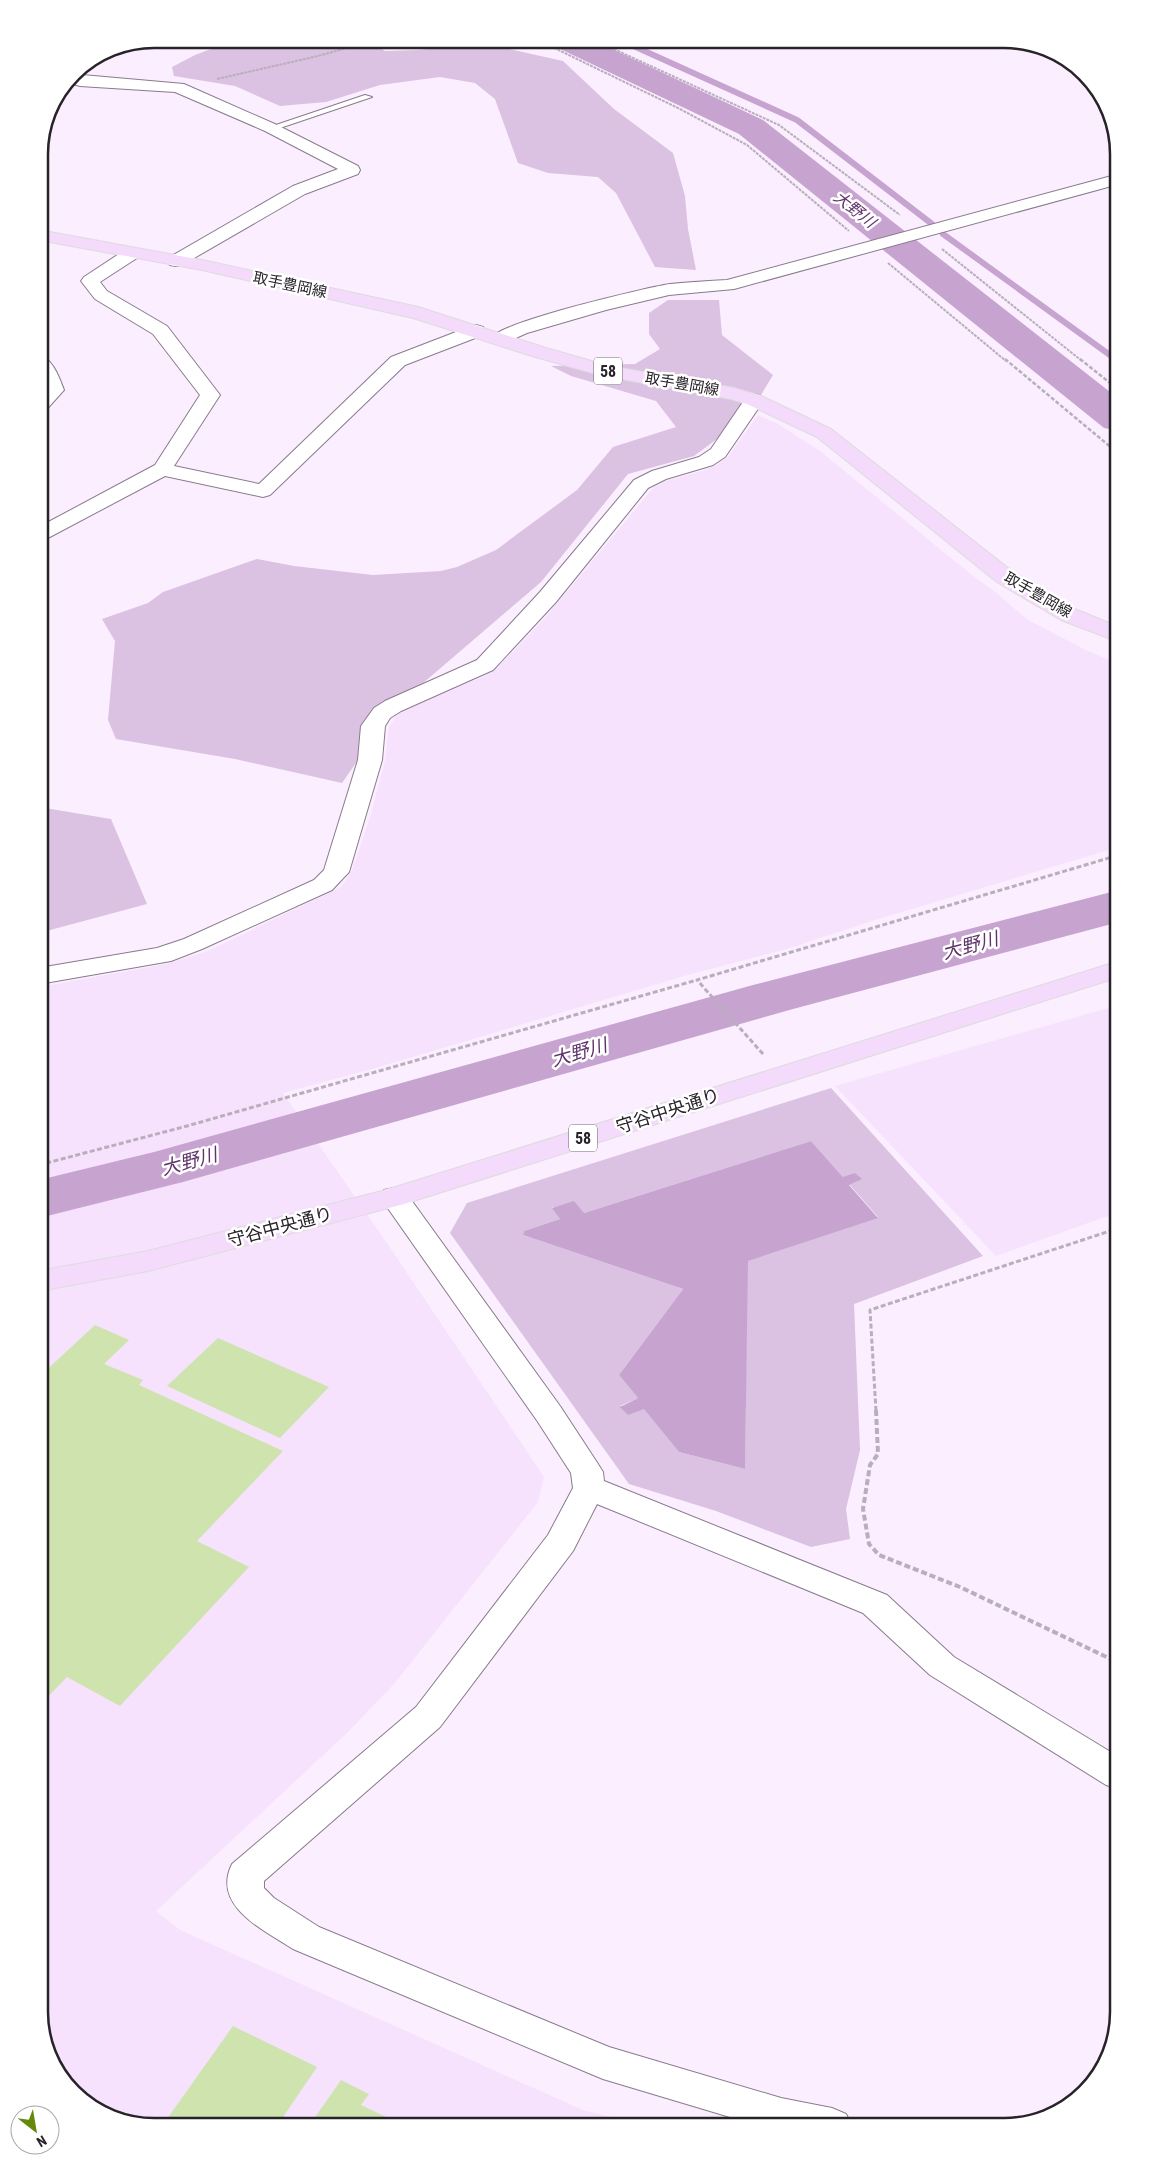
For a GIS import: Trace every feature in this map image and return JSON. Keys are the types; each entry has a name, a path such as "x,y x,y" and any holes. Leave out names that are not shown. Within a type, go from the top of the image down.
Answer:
{"main road":[{"name":"取手豊岡線","path":"48,237 176,261 418,313 539,352 608,371 734,394 754,400 824,433 1005,577 1069,615 1110,631"},
{"name":"守谷中央通り","path":"48,1279 148,1261 394,1197 1110,972"}],"street":[{"path":"78,80 178,87 271,128 352,170 300,190 176,261"},
{"path":"500,338 520,329 602,305 669,290 728,285 1110,181"},
{"path":"48,530 162,469 210,395 160,330 102,295 90,281 131,254"},
{"path":"162,469 263,491 398,361 476,332"},
{"path":"48,375 54,390 48,396"},
{"path":"48,974 162,955 193,944 323,885 336,872 370,760 373,726 382,713 393,706 473,672 485,665 548,597 641,484 659,475 706,461 718,453 754,400"},
{"path":"394,1197 566,1439 587,1472 589,1488 561,1542 428,1717 246,1875 246,1894 261,1909 306,1938 603,2062 794,2118"},
{"path":"589,1488 875,1604 942,1666 1110,1769"}],"lane":[{"path":"271,128 368,96"}],"path":[{"path":"178,87 347,48"},
{"path":"612,48 779,125 923,232 958,264 1110,383"},
{"path":"48,1163 197,1123 697,980 1110,857"},
{"path":"697,980 782,1075"},
{"path":"1110,1231 870,1310 878,1454 870,1465 863,1509 868,1544 878,1555 960,1587 1110,1659"}],"shaded area":[{"path":"214,48 380,48 385,51 441,48 504,48 563,61 614,109 673,153 685,196 688,229 696,270 655,267 616,193 598,177 548,173 518,163 495,99 475,83 440,77 380,85 326,102 280,106 235,86 174,76 172,67"},
{"path":"668,300 719,300 722,335 773,375 749,415 694,456 628,474 541,582 394,708 342,783 235,759 116,739 108,720 115,641 102,619 148,603 163,592 257,559 294,566 373,575 441,571 457,567 496,550 577,490 613,447 676,427 656,401 571,376 551,366 635,364 660,349 649,334 649,313"},
{"path":"758,415 778,424 820,451 1028,620 1110,660 1110,850 872,921 787,949 691,974 372,1069 283,1093 389,1246 544,1477 538,1502 394,1684 348,1732 156,1911 180,1930 583,2110 613,2118 147,2117 126,2114 89,2096 69,2076 51,2039 48,2018 48,985 166,964 208,951 341,887 352,871 371,814 385,760 389,727 398,713 484,676 497,668 545,618 654,487 666,481 717,465 728,457"},
{"path":"48,808 111,819 147,904 48,931"},
{"path":"1110,1008 1110,1215 996,1256 835,1086"},
{"path":"831,1088 983,1256 854,1304 860,1450 846,1509 850,1539 811,1547 716,1511 629,1484 450,1233 467,1203","holes":["811,1141 843,1177 861,1179 849,1184 878,1217 747,1261 745,1469 679,1452 644,1408 620,1406 638,1398 619,1375 683,1289 523,1235 524,1231 560,1219 552,1207 584,1213"]},
{"path":"811,1141 843,1177 855,1173 862,1179 849,1185 878,1218 748,1261 745,1469 679,1452 644,1409 628,1415 620,1407 638,1398 619,1375 683,1289 523,1235 524,1231 560,1219 552,1208 574,1201 584,1213"}],"building":[{"path":"95,1325 129,1340 104,1364 143,1380 139,1385 283,1451 197,1541 249,1567 120,1706 67,1677 48,1697 48,1369"},
{"path":"218,1338 329,1387 280,1438 167,1386"},
{"path":"233,2026 317,2067 283,2117 168,2117"},
{"path":"341,2080 369,2094 361,2105 387,2117 315,2117"}],"waterway":[{"name":"大野川","path":"584,48 751,127 1110,412"},
{"path":"638,48 797,120 932,224"},
{"path":"943,234 1110,355"},
{"name":"大野川","path":"48,1197 162,1169 773,997 1110,908"}]}
